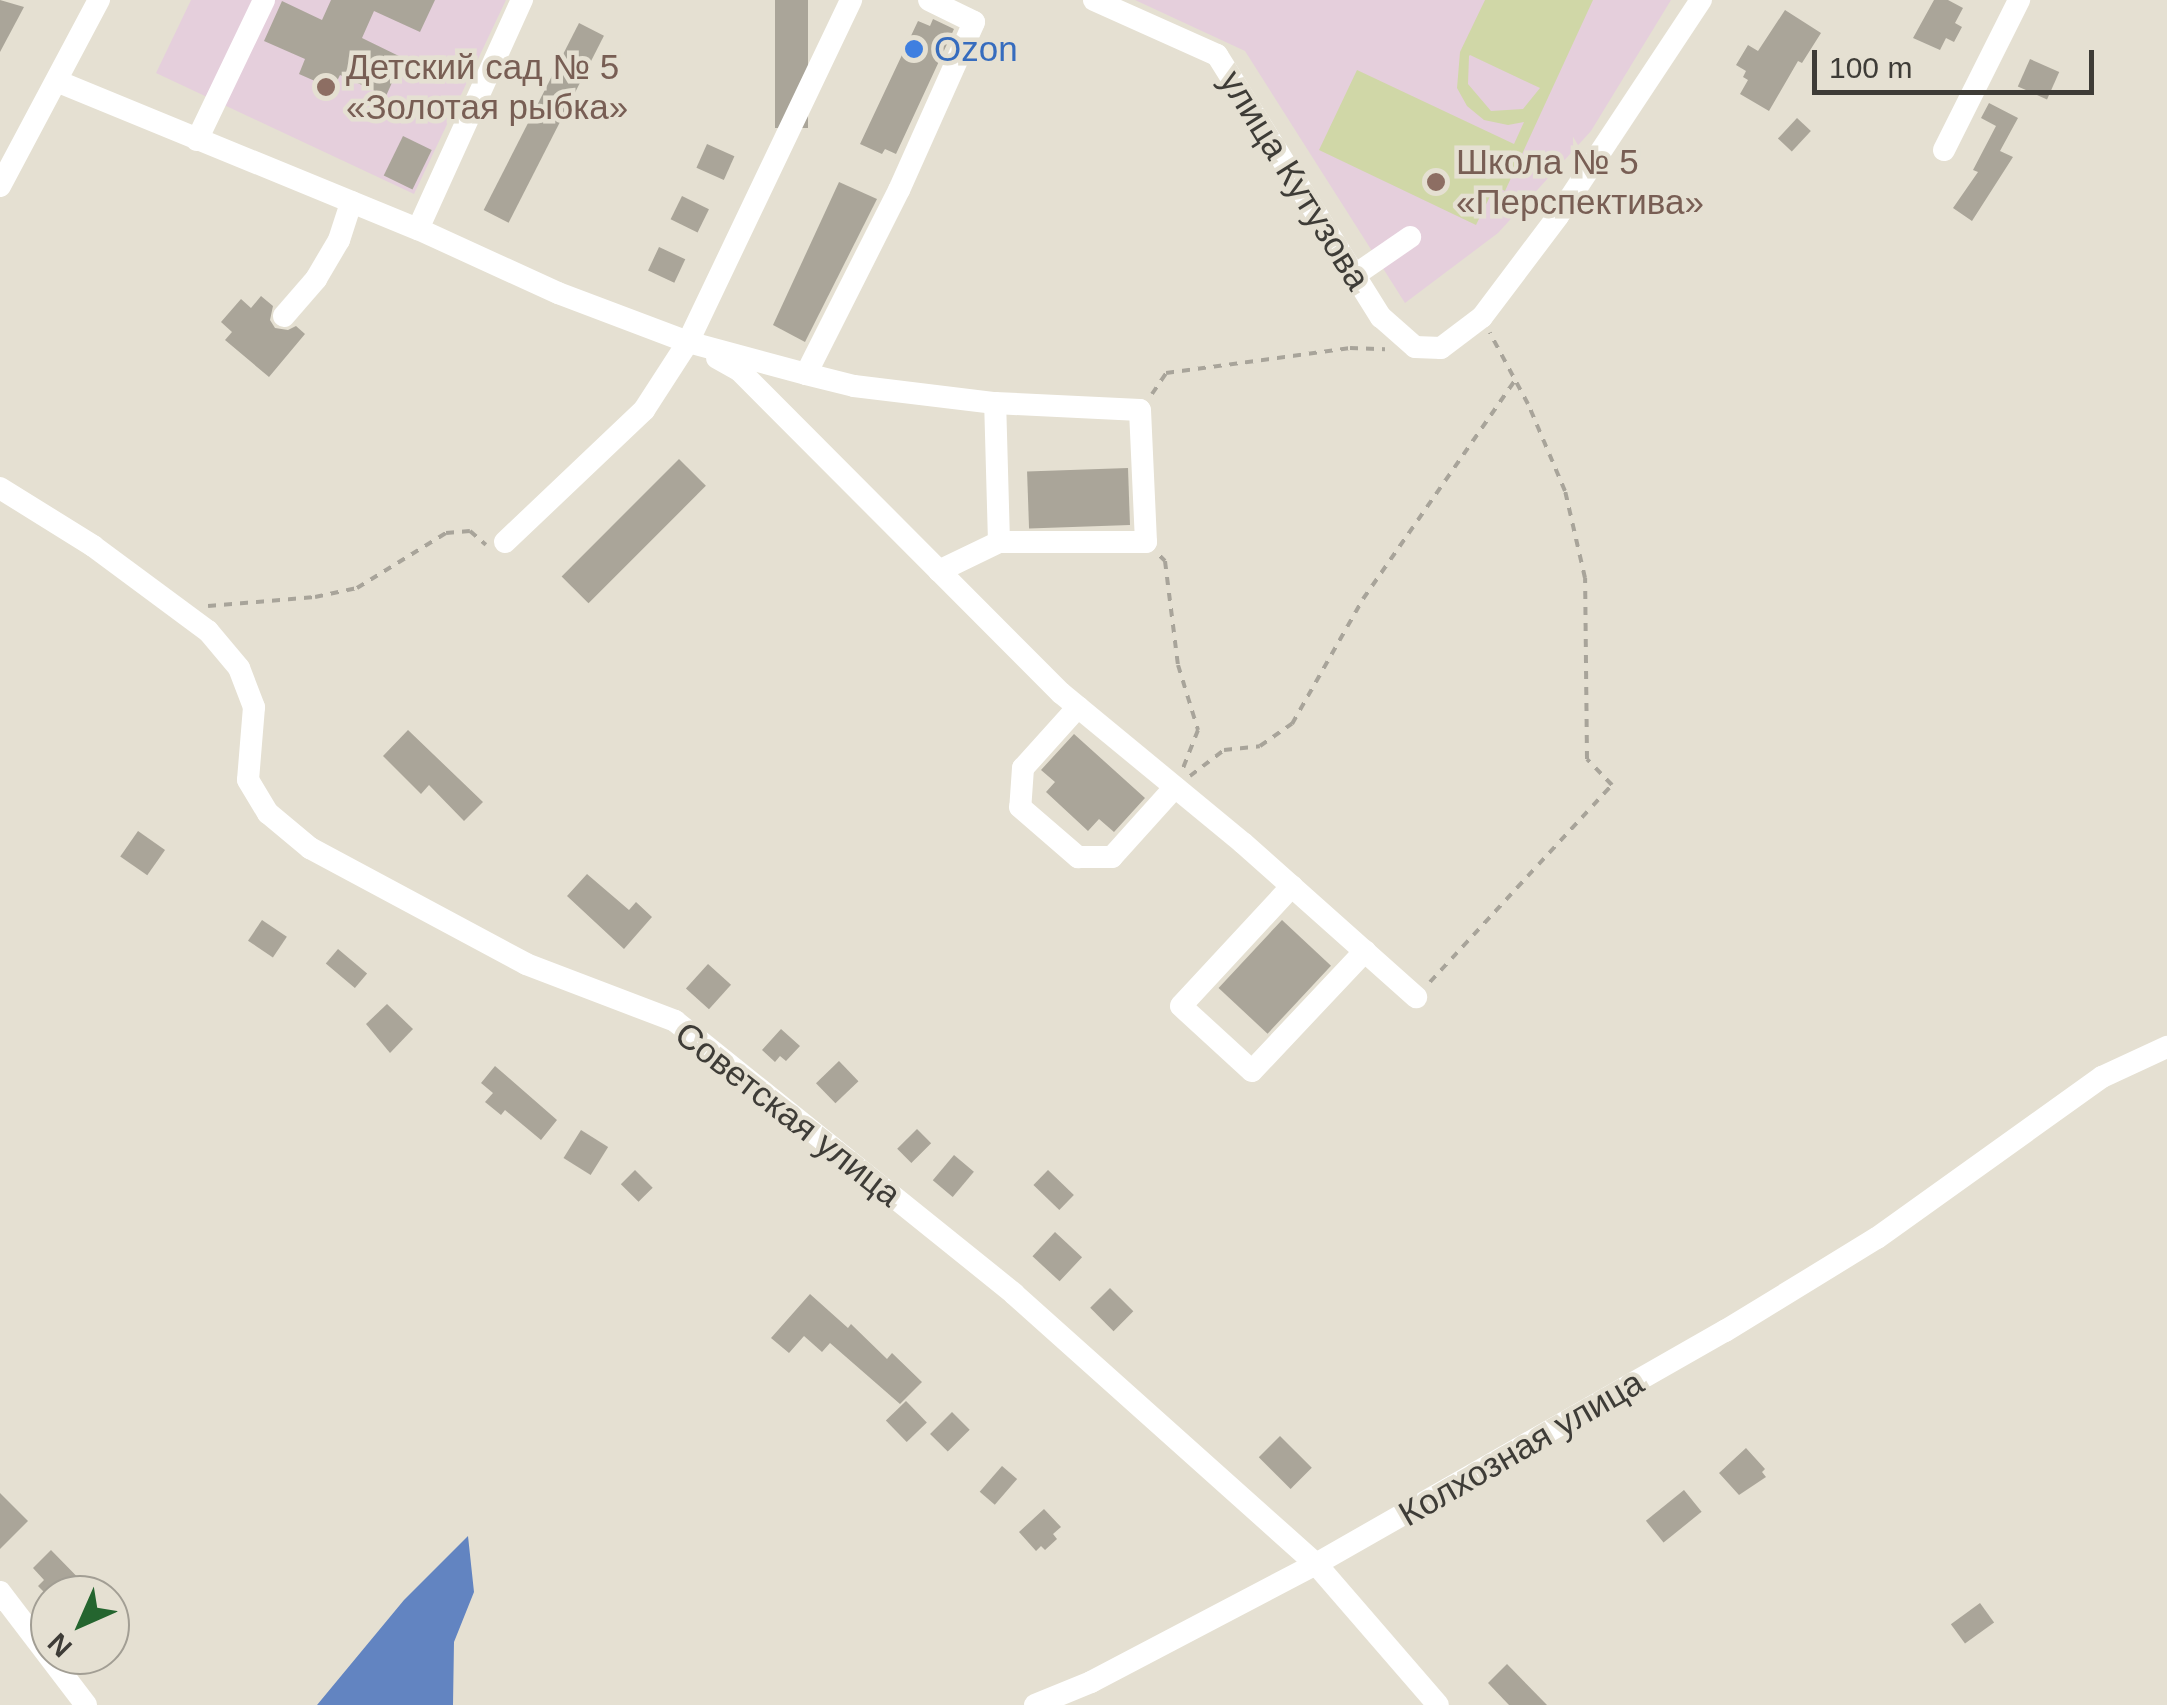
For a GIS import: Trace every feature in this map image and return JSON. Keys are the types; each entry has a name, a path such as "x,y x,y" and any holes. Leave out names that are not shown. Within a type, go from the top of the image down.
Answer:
{"street":[{"path":"0,186 59,82 99,0"},
{"path":"197,140 264,0"},
{"path":"418,229 522,0"},
{"path":"506,542 644,410 688,342 851,0"},
{"path":"806,374 899,190 974,22 929,0"},
{"name":"улица Кутузова","path":"1094,0 1217,55 1381,317 1414,347"},
{"path":"1414,347 1441,348 1482,316 1558,216 1702,0"},
{"path":"1944,150 2018,0"},
{"path":"59,82 418,229 558,293 688,342 854,386 995,403 1140,410 1146,542 998,542 939,571"},
{"path":"284,316 316,279 339,240 351,202"},
{"path":"1355,275 1410,237"},
{"path":"688,342 739,370 1078,707 1292,886 1416,996"},
{"path":"995,403 998,542"},
{"name":"Советская улица","path":"0,488 93,546 208,631 239,668 254,708 248,780 268,814 310,848 526,964 675,1021 1014,1294 1316,1564 1438,1705"},
{"path":"1078,707 1023,768 1020,808 1078,857 1112,858 1175,787"},
{"path":"1292,886 1181,1006 1252,1070 1365,951"},
{"name":"Колхозная улица","path":"1035,1705 1091,1682 1316,1564 1725,1331 1877,1238 2102,1076 2167,1047"},
{"path":"0,1592 86,1705"}],"path":[{"path":"1416,996 1612,784 1587,759 1585,578 1565,491 1516,380 1482,316"},
{"path":"1140,410 1166,373 1350,348 1414,347"},
{"path":"1175,787 1224,750 1260,746 1292,724 1364,599 1516,380"},
{"path":"204,606 316,597 357,588 446,533 470,531 487,546 506,542"},
{"path":"1146,542 1165,561 1178,665 1198,730 1175,787"}],"shaded area":[{"name":"Детский сад № 5 «Золотая рыбка»","path":"191,0 506,0 414,194 156,73"},
{"name":"Школа № 5 «Перспектива»","path":"1135,0 1671,0 1591,131 1498,233 1405,303 1245,51"}],"green space":[{"path":"1485,0 1593,0 1505,191 1495,186 1476,225 1319,150 1357,70 1514,144 1524,122 1508,125 1484,120 1467,106 1457,88 1460,52","holes":["1470,55 1540,88 1523,109 1491,111 1468,84"]}],"water":[{"path":"468,1536 474,1592 454,1642 453,1705 317,1705 404,1600"}],"building":[{"path":"0,0 24,7 0,52"},
{"path":"331,0 435,0 420,32 374,11 362,38 403,58 386,96 340,75 333,89 299,74 305,59 264,41 282,1 322,20"},
{"path":"775,0 808,0 808,128 775,128"},
{"path":"1934,0 1948,0 1963,8 1955,23 1962,27 1954,42 1946,38 1940,50 1913,38"},
{"path":"1785,10 1821,33 1802,63 1798,61 1769,111 1740,94 1748,80 1743,77 1746,71 1736,65 1748,45 1758,51"},
{"path":"933,19 954,29 896,154 885,149 882,154 860,144 918,21 930,26"},
{"path":"579,23 604,36 509,223 484,210"},
{"path":"2030,59 2059,72 2047,99 2018,86"},
{"path":"1989,103 2018,118 2000,151 2013,157 1972,221 1953,208 1978,172 1973,170 1996,126 1981,118"},
{"path":"1797,118 1811,131 1792,151 1778,138"},
{"path":"403,136 432,150 412,190 384,176"},
{"path":"707,144 734,156 724,180 696,168"},
{"path":"839,182 877,199 805,342 773,325"},
{"path":"682,196 709,209 698,233 671,219"},
{"path":"659,247 685,259 674,283 648,271"},
{"path":"261,296 273,306 270,320 275,328 288,330 296,326 305,334 269,377 225,340 232,332 221,322 241,299 251,308"},
{"path":"679,459 706,486 588,603 562,576"},
{"path":"1128,468 1130,525 1029,528 1027,472"},
{"path":"408,730 483,802 464,821 429,785 421,794 383,756"},
{"path":"1074,734 1145,798 1114,832 1099,819 1088,831 1046,792 1055,782 1041,770"},
{"path":"138,831 165,850 147,875 120,856"},
{"path":"587,874 629,910 636,902 652,917 624,949 567,896"},
{"path":"262,920 287,937 273,958 248,941"},
{"path":"1282,920 1331,966 1268,1034 1219,988"},
{"path":"338,949 367,973 355,988 326,964"},
{"path":"708,964 731,985 709,1009 686,989"},
{"path":"387,1004 413,1029 390,1053 366,1024"},
{"path":"781,1029 800,1046 786,1061 780,1056 775,1062 762,1050"},
{"path":"839,1061 858,1081 835,1103 816,1083"},
{"path":"495,1066 557,1120 541,1140 505,1110 501,1115 485,1102 493,1093 481,1083"},
{"path":"917,1129 931,1143 911,1163 897,1149"},
{"path":"581,1130 608,1147 591,1175 564,1158"},
{"path":"954,1155 974,1172 953,1197 933,1180"},
{"path":"635,1170 653,1188 639,1202 621,1184"},
{"path":"1048,1170 1074,1195 1059,1210 1033,1185"},
{"path":"1055,1232 1082,1257 1060,1281 1032,1256"},
{"path":"1110,1288 1133,1311 1114,1331 1090,1308"},
{"path":"810,1294 848,1328 851,1324 887,1359 892,1353 922,1382 900,1404 830,1343 822,1352 804,1336 789,1353 771,1338"},
{"path":"906,1401 927,1423 907,1442 886,1420"},
{"path":"952,1412 970,1430 948,1452 930,1434"},
{"path":"1280,1436 1312,1468 1291,1489 1259,1457"},
{"path":"1746,1448 1765,1469 1762,1472 1766,1477 1739,1495 1719,1473"},
{"path":"1002,1466 1017,1479 995,1505 980,1492"},
{"path":"1684,1490 1702,1512 1664,1543 1646,1521"},
{"path":"0,1493 28,1521 0,1549"},
{"path":"1044,1509 1061,1527 1053,1534 1057,1539 1045,1550 1041,1546 1036,1551 1019,1532"},
{"path":"51,1550 75,1575 39,1575 33,1568"},
{"path":"1980,1603 1994,1622 1965,1644 1951,1624"},
{"path":"1507,1664 1547,1705 1509,1705 1488,1683"}],"place":[{"name":"Ozon","path":"914,49"},
{"name":"Детский сад № 5 «Золотая рыбка»","path":"326,87"},
{"name":"Школа № 5 «Перспектива»","path":"1436,182"}]}
